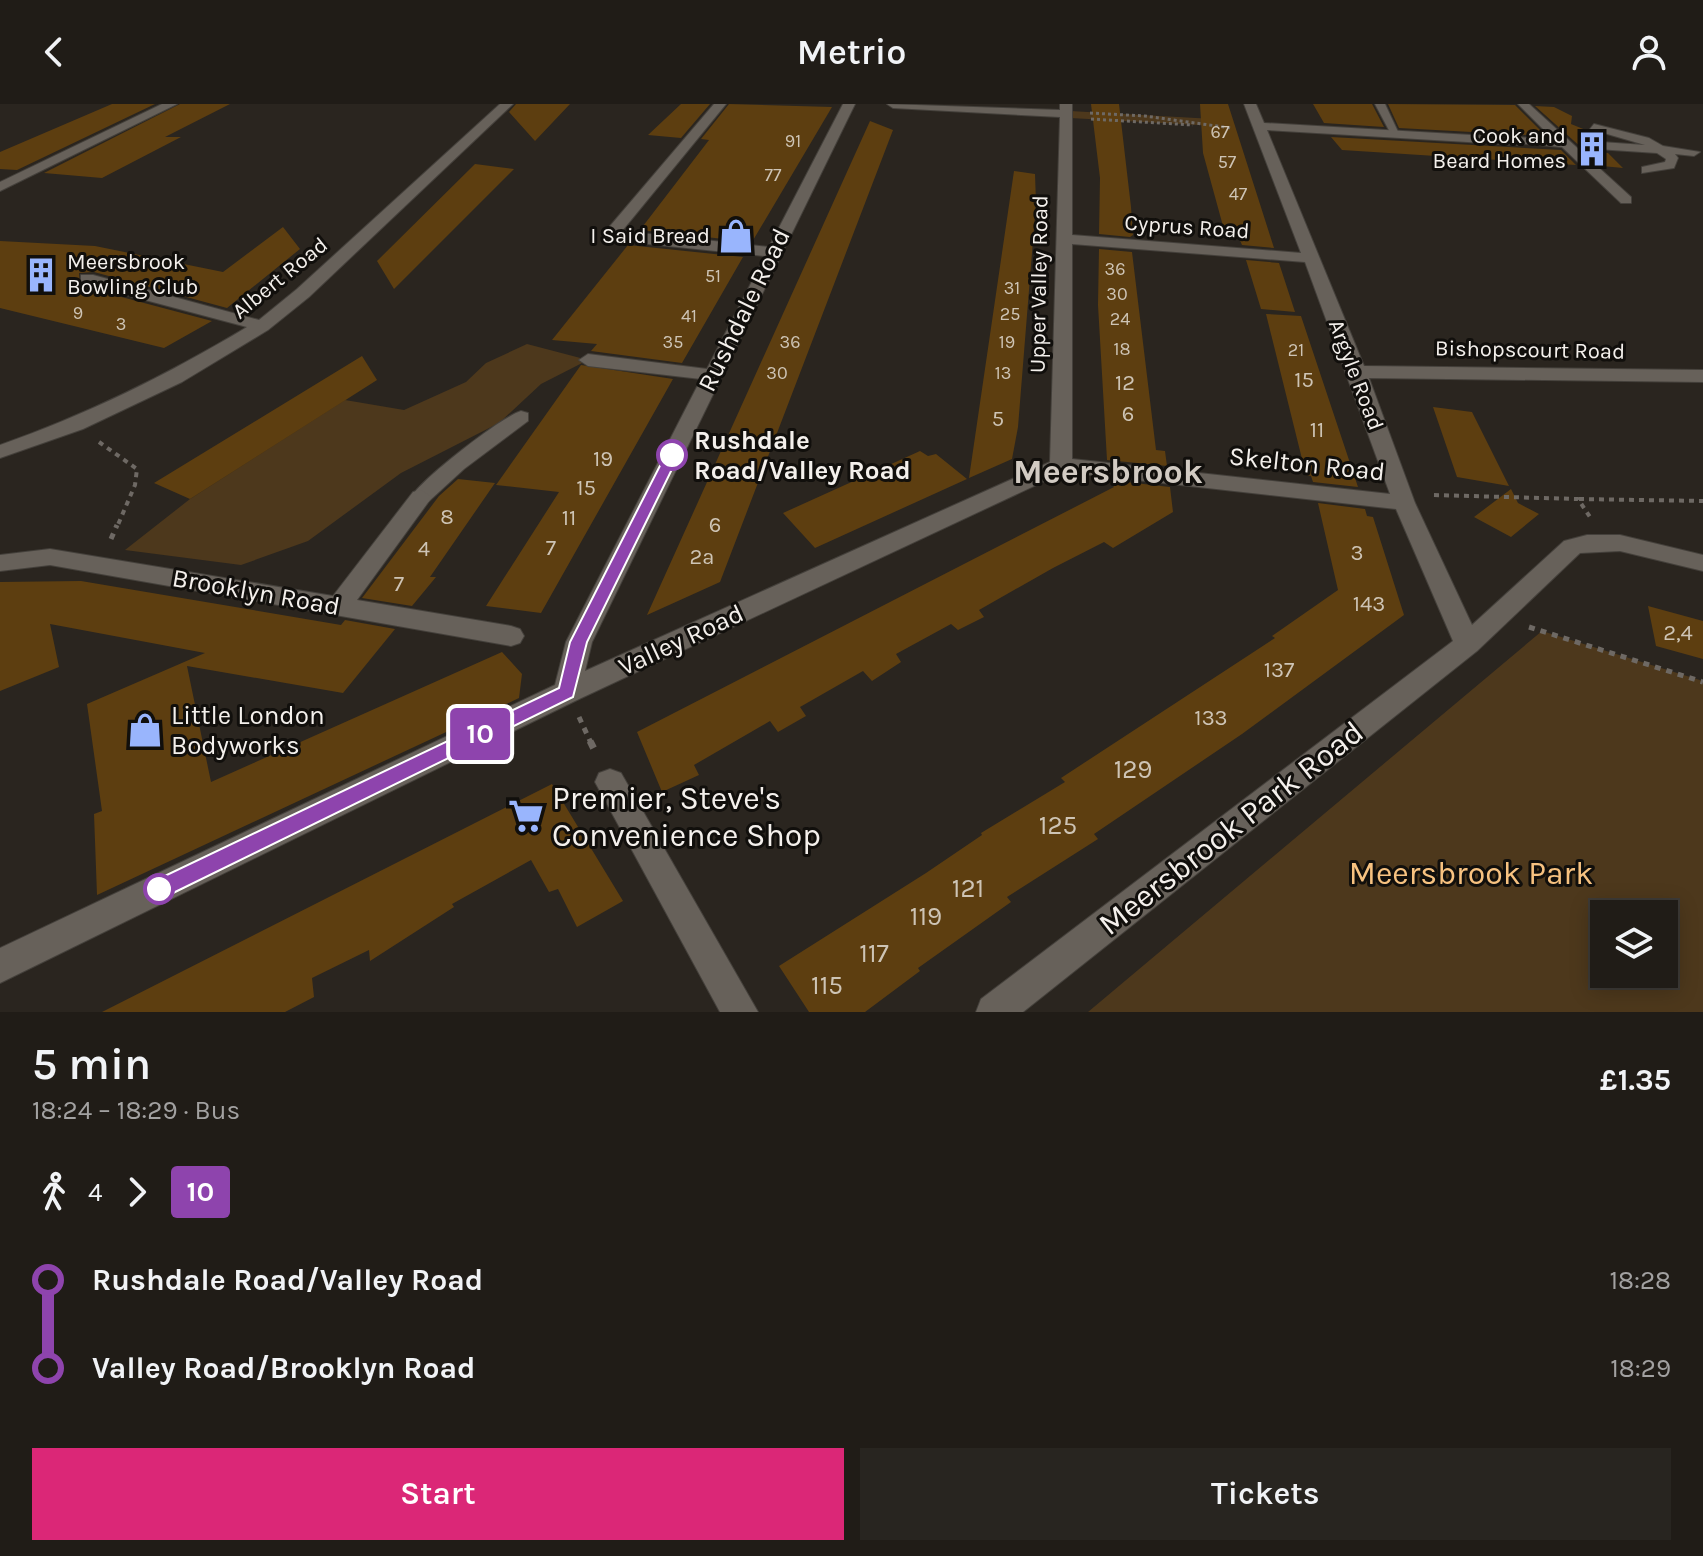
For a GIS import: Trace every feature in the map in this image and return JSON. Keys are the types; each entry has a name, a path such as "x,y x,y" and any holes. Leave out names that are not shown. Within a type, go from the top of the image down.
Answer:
{"street":[{"path":"0,187 171,104"},
{"name":"Albert Road","path":"0,452 76,425 175,378 262,326 303,293 507,104"},
{"path":"720,104 613,232 619,236 772,252"},
{"name":"Rushdale Road","path":"567,692 579,642 772,252 849,104"},
{"path":"893,104 1065,112"},
{"name":"Argyle Road","path":"1250,104 1357,372 1404,503 1468,644"},
{"name":"Upper Valley Road","path":"1061,465 1065,112"},
{"path":"1258,126 1518,141"},
{"name":"Cyprus Road","path":"1062,239 1309,258"},
{"path":"87,279 262,326"},
{"path":"588,360 712,375"},
{"name":"Bishopscourt Road","path":"1357,372 1703,376"},
{"name":"Skelton Road","path":"1061,465 1404,503"},
{"name":"Valley Road","path":"0,966 567,692 1061,465"},
{"path":"339,606 421,497"},
{"name":"Meersbrook Park Road","path":"994,1012 1468,644 1572,547 1586,541 1606,541"},
{"path":"1606,541 1703,563"},
{"name":"Brooklyn Road","path":"0,563 50,557 511,636"},
{"path":"610,782 740,1012"}],"lane":[{"path":"1380,104 1396,134"},
{"path":"1523,104 1571,144 1626,200"},
{"path":"1594,127 1628,134 1666,151 1672,158 1670,165 1646,170"},
{"path":"1518,141 1571,144"},
{"path":"1601,146 1694,152"},
{"path":"421,497 444,472 481,450 521,417"}],"path":[{"path":"1065,112 1234,128"},
{"path":"76,425 137,469 135,485 99,565"},
{"path":"1404,503 1435,494 1703,501"},
{"path":"1578,499 1606,541"},
{"path":"1497,617 1703,682"},
{"path":"567,692 610,782"}],"green space":[{"path":"1070,111 1232,120 1235,127 1070,118"},
{"path":"527,344 588,360 541,384 499,423 401,473 308,541 241,565 125,550 190,499 345,400 404,410 466,382 486,363"},
{"name":"Meersbrook Park","path":"1542,631 1703,681 1703,1012 1088,1012"}],"building":[{"path":"112,104 155,104 17,170 0,169 0,152"},
{"path":"180,104 230,104 165,137 181,137 102,178 44,173"},
{"path":"516,104 570,104 535,141 509,112"},
{"path":"681,104 710,104 681,138 648,135"},
{"path":"729,104 832,107 752,242 640,230 709,140 701,139"},
{"path":"1091,104 1119,104 1131,207 1133,235 1130,237 1099,234 1100,178"},
{"path":"1200,104 1228,104 1274,248 1242,245 1239,238 1226,237 1203,153"},
{"path":"1313,104 1372,104 1384,127 1324,123"},
{"path":"1388,104 1515,105 1546,136 1399,128"},
{"path":"1535,106 1554,107 1572,116 1571,124 1593,133 1594,151 1608,153 1623,168 1602,166"},
{"path":"870,121 893,130 720,582 647,615"},
{"path":"1331,137 1561,150 1576,165 1342,150"},
{"path":"475,164 514,169 394,289 377,261"},
{"path":"1014,171 1035,174 1036,203 1018,427 1012,459 969,478"},
{"path":"283,227 300,249 227,308 94,272 79,273 80,286 212,321 164,348 0,308 0,241 95,246 223,272"},
{"path":"628,245 743,257 682,363 591,351 597,344 552,340"},
{"path":"1099,249 1132,252 1156,450 1165,451 1167,466 1107,460 1098,305"},
{"path":"1246,260 1279,263 1295,312 1261,309"},
{"path":"1266,314 1301,316 1358,487 1313,482 1311,476 1306,475"},
{"path":"362,356 377,380 190,499 154,483"},
{"path":"581,365 673,379 541,613 486,606 559,492 496,485"},
{"path":"1433,407 1472,412 1509,486 1457,477"},
{"path":"920,451 928,456 936,454 967,479 815,548 783,513"},
{"path":"458,479 495,483 430,577 436,577 412,606 362,598 439,496"},
{"path":"1108,480 1170,487 1173,512 1113,548 1104,542 1053,568 979,610 984,617 958,630 951,624 896,654 901,662 872,681 863,671 800,707 806,716 778,732 770,721 694,765 699,775 662,792 637,732 1114,487"},
{"path":"1511,489 1518,503 1539,514 1511,537 1474,517"},
{"path":"1318,503 1365,509 1367,516 1373,517 1404,615 1242,734 1094,834 1098,839 1007,897 1011,902 918,968 920,971 865,1012 809,1012 779,966 926,873 981,833 1065,782 1061,778 1275,638 1272,636 1338,590"},
{"path":"81,581 341,625 345,620 395,629 343,693 187,666 211,782 502,652 522,674 519,698 97,895 94,814 102,811 87,704 205,653 50,624 59,667 0,691 0,582"},
{"path":"1648,606 1703,621 1703,659 1656,646"},
{"path":"552,784 623,901 577,927 558,889 549,892 531,860 452,904 454,907 370,961 369,950 312,978 314,997 285,1012 102,1012"}],"bus line":[{"name":"10","path":"159,889 567,692 579,642 672,455"}],"place":[{"name":"Cook and Beard Homes","path":"1592,149"},
{"name":"I Said Bread","path":"736,236"},
{"name":"Meersbrook Bowling Club","path":"41,275"},
{"name":"Rushdale Road/Valley Road","path":"672,455"},
{"name":"Little London Bodyworks","path":"145,730"},
{"name":"Premier, Steve's Convenience Shop","path":"526,816"}],"district":[{"name":"Meersbrook","path":"1108,472"}]}
